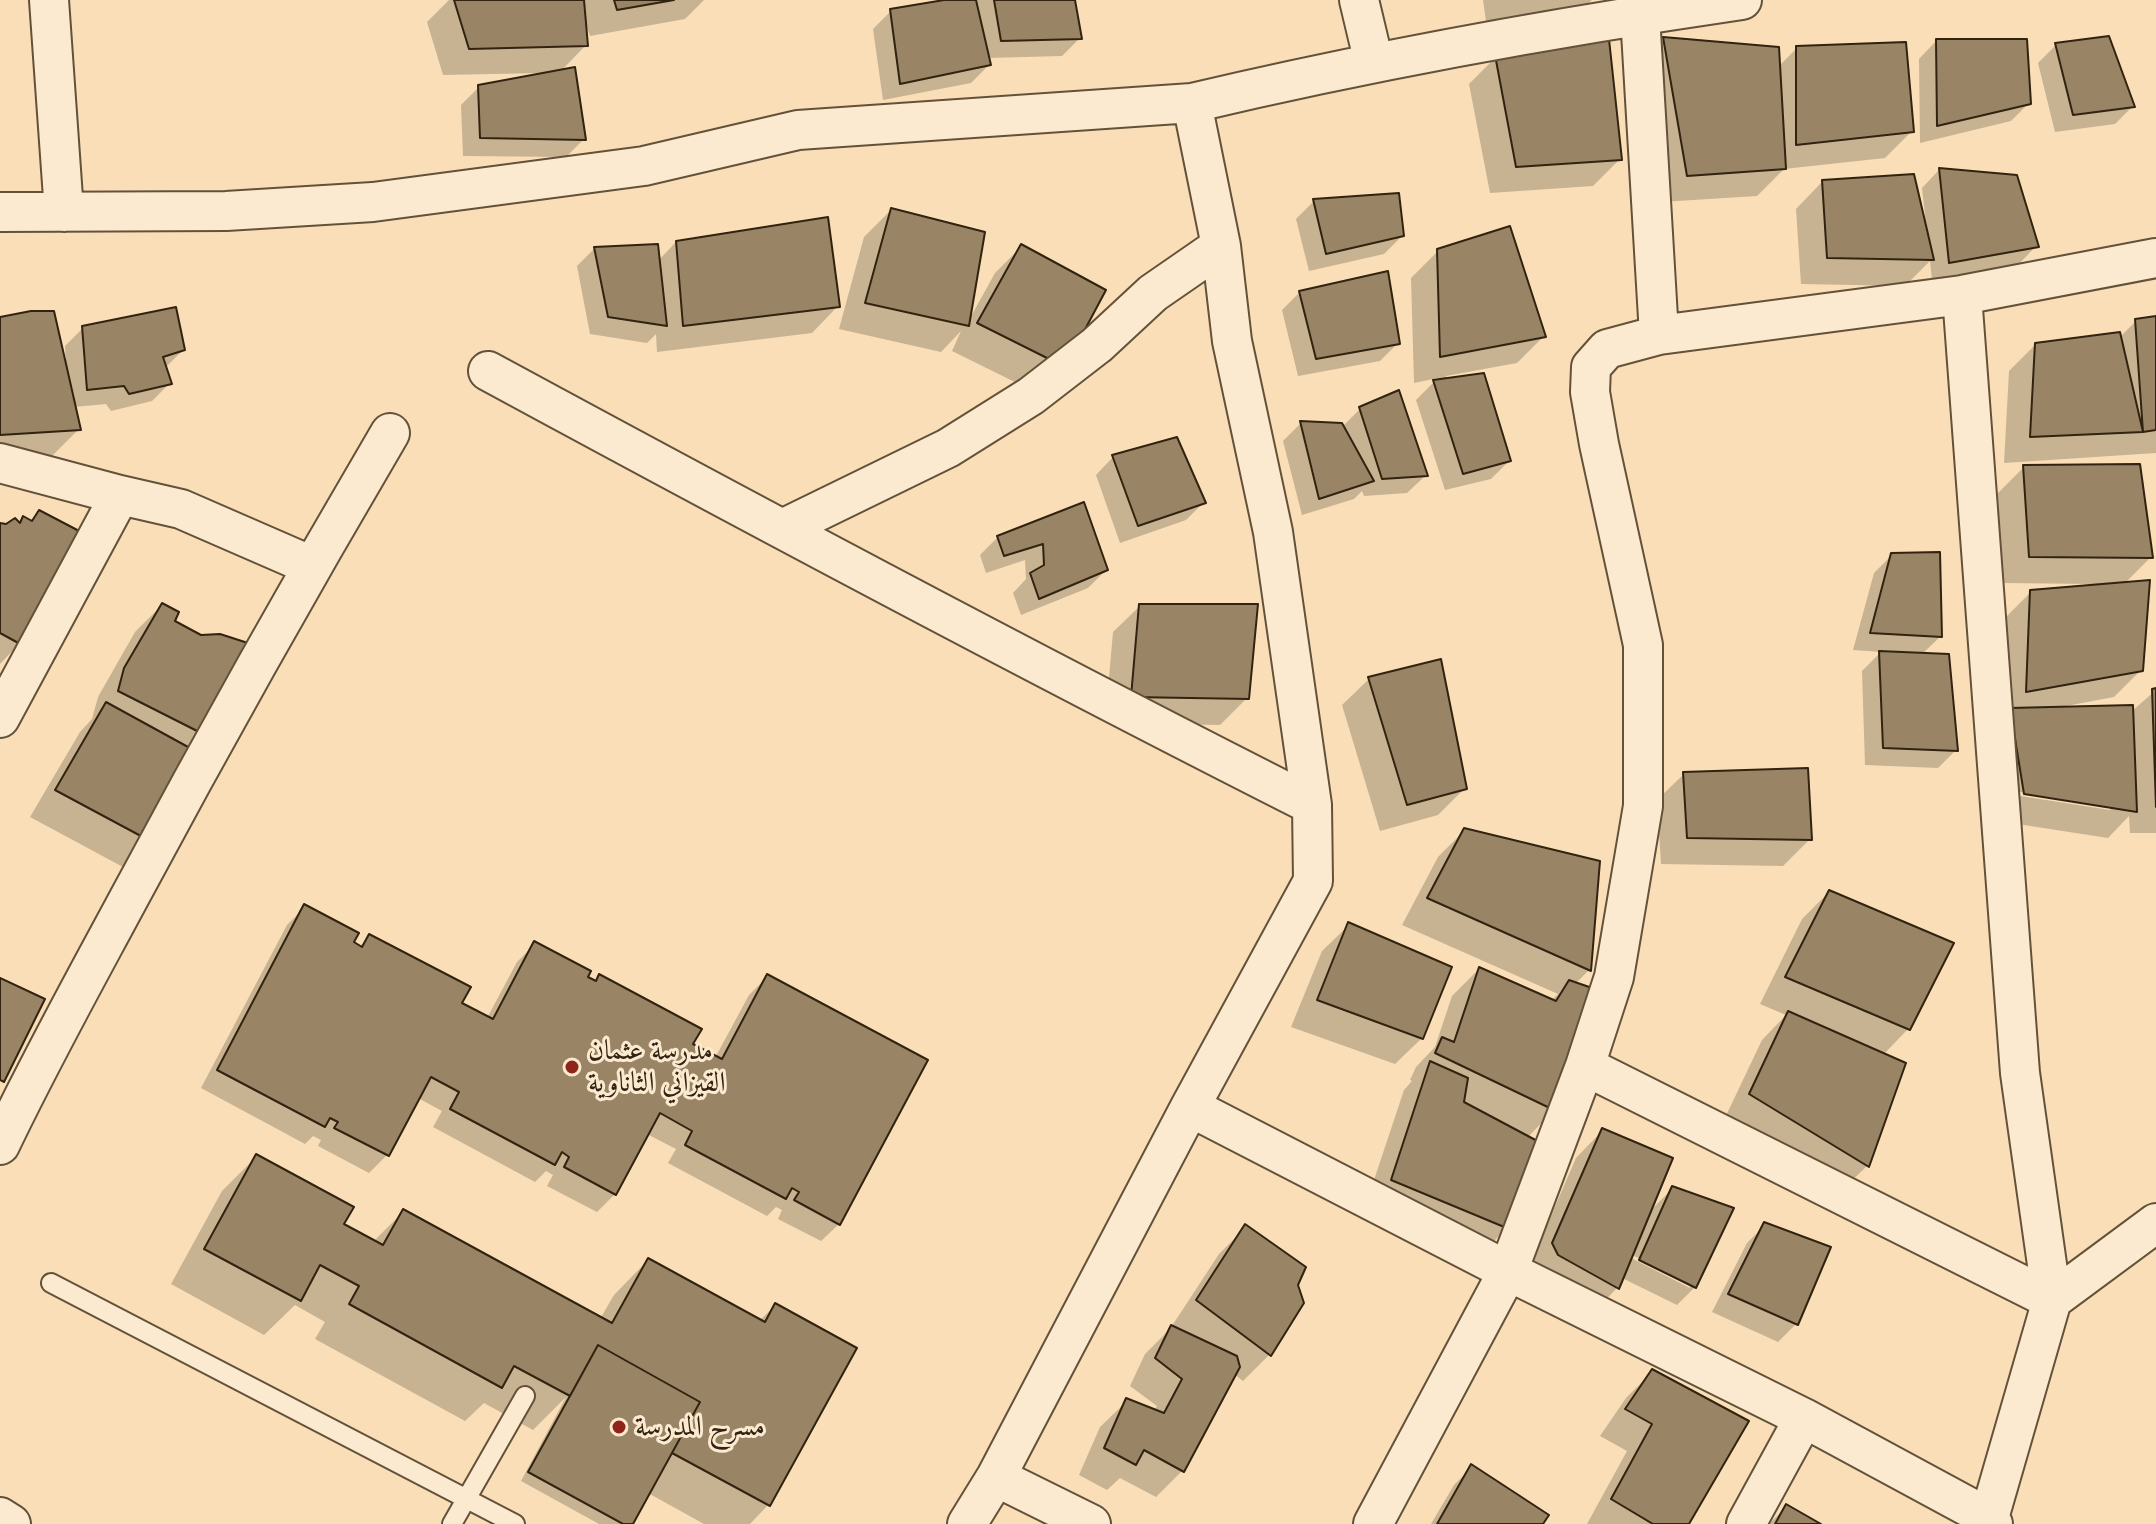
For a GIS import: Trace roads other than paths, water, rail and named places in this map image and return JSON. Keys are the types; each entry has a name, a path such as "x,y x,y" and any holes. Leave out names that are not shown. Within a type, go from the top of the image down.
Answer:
{"street":[{"path":"49,0 64,212"},
{"path":"1359,0 1374,63"},
{"path":"0,212 226,211 373,202 644,166 798,130 1192,103 1467,43 1742,0"},
{"path":"1640,15 1659,335"},
{"path":"967,1524 996,1477 1190,1107 1313,881 1312,805 1273,532 1232,341 1221,246 1192,103"},
{"path":"782,529 948,448 1031,396 1097,345 1153,293 1221,246"},
{"path":"1373,1524 1508,1271 1585,1066 1614,977 1643,806 1643,645 1599,444 1590,392 1591,367 1607,349 1659,335 1962,295 2156,258"},
{"path":"1190,1107 1508,1271 1804,1418 1991,1521 2052,1300 2020,1073 1962,295"},
{"path":"488,371 1163,730 1312,805"},
{"path":"0,1145 169,825 312,566 390,433"},
{"path":"0,463 181,509 312,566"},
{"path":"0,718 120,495"},
{"path":"1585,1066 2052,1300"},
{"path":"2052,1300 2156,1223"},
{"path":"1746,1524 1804,1418"},
{"path":"996,1477 1091,1524"},
{"path":"0,1517 11,1524"}],"lane":[{"path":"51,1283 515,1524"},
{"path":"452,1524 525,1396"}],"place":[{"name":"مدرسة عثمان القيزاني الثاناوية","path":"572,1067"},
{"name":"مسرح المدرسة","path":"619,1427"}]}
